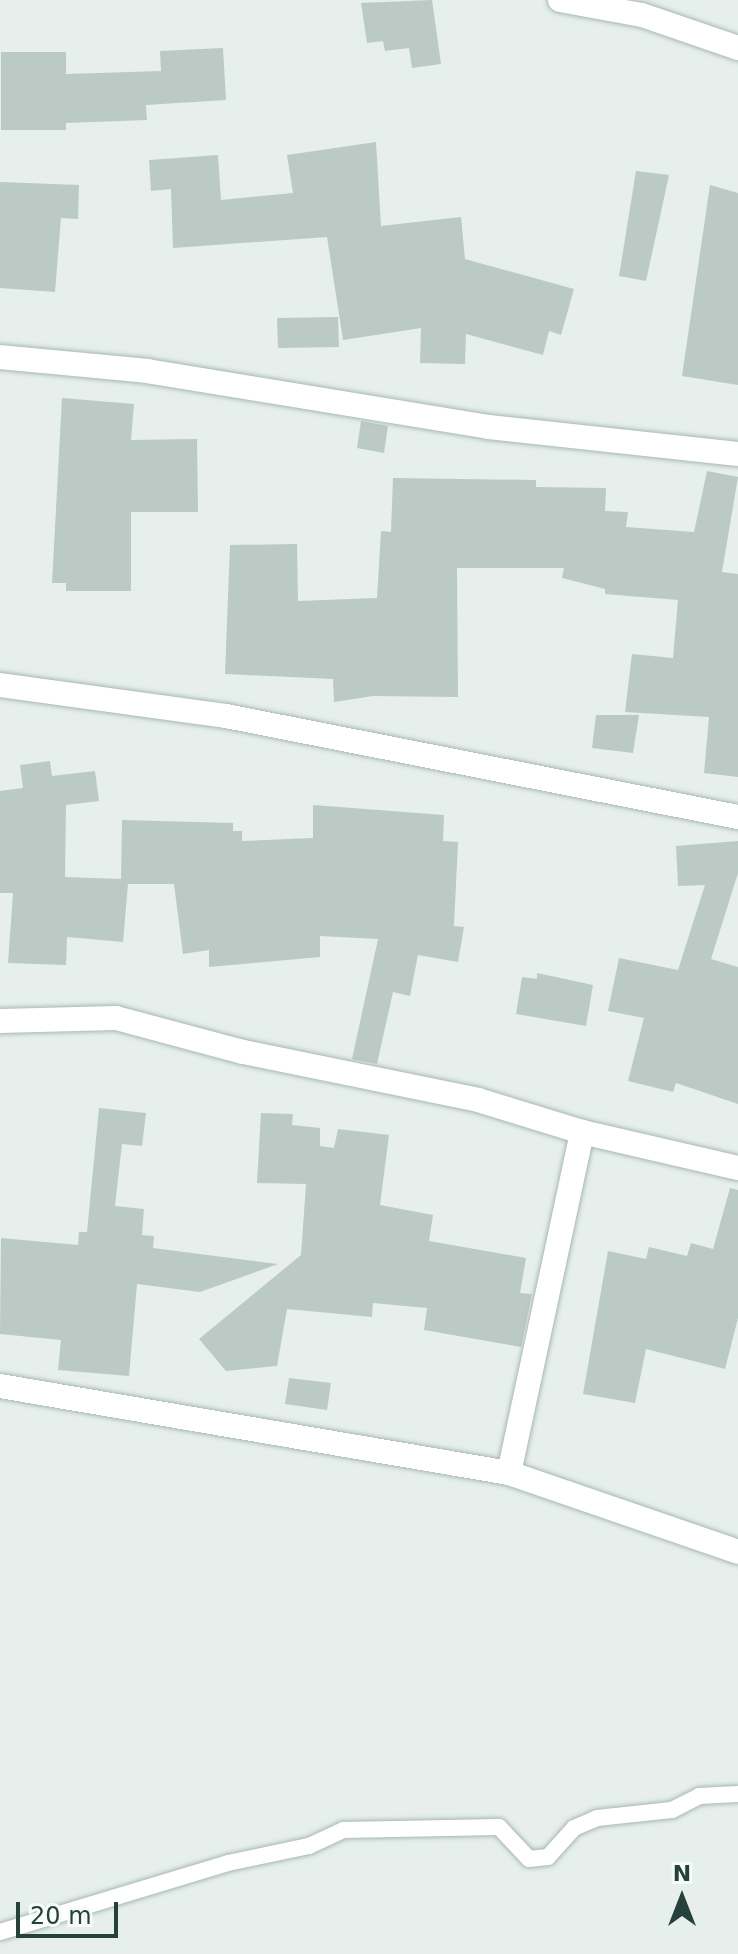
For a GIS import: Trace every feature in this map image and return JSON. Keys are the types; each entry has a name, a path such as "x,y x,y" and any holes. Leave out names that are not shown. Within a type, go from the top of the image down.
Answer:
{"street":[{"path":"560,0 642,15 738,48"},
{"path":"0,357 161,373 489,427 738,454"},
{"path":"0,685 226,716 738,817"},
{"path":"0,1021 116,1018 243,1052 478,1100 582,1132 738,1168"},
{"path":"509,1473 582,1132"},
{"path":"0,1386 509,1473 738,1552"}],"lane":[{"path":"0,1932 242,1859 309,1846 343,1830 499,1827 529,1859 548,1857 574,1828 597,1818 672,1810 699,1796 738,1794"}],"building":[{"path":"432,0 441,64 412,68 409,48 385,51 383,41 367,43 361,3"},
{"path":"223,48 226,100 146,105 147,120 66,123 66,130 1,130 1,52 66,52 66,74 161,71 160,51"},
{"path":"376,142 381,226 461,217 465,259 574,289 561,335 549,331 543,355 466,334 465,364 420,363 421,328 343,340 327,237 173,248 171,189 151,191 149,160 218,155 221,200 293,193 287,155"},
{"path":"636,171 669,175 646,281 619,276"},
{"path":"0,182 79,185 78,219 61,218 55,292 0,288"},
{"path":"710,185 738,193 738,385 682,376"},
{"path":"338,317 339,347 278,348 277,318"},
{"path":"62,398 134,404 131,440 197,439 198,512 131,512 131,591 66,591 66,583 52,583"},
{"path":"361,421 388,426 384,453 357,448"},
{"path":"707,471 738,477 722,572 738,574 738,777 704,773 709,717 625,712 632,654 673,658 678,600 605,594 605,589 562,578 564,568 457,568 458,697 373,696 334,702 333,679 225,674 230,545 297,544 298,601 377,598 381,531 391,532 393,478 536,480 536,487 606,488 605,511 628,512 626,527 694,532"},
{"path":"596,715 639,715 633,753 592,748"},
{"path":"50,761 52,776 95,771 99,801 66,805 65,877 121,879 122,820 233,823 233,831 242,831 242,841 313,838 313,805 444,815 443,841 458,842 454,926 464,927 458,962 418,955 410,996 393,992 377,1064 352,1059 378,939 320,936 320,957 209,967 209,950 183,954 174,884 128,884 123,942 67,937 66,965 8,963 13,893 0,893 0,791 23,788 20,765"},
{"path":"738,841 738,873 711,959 738,967 738,1104 676,1083 673,1092 628,1081 644,1018 608,1011 619,958 678,970 705,885 678,886 676,846"},
{"path":"537,973 593,985 586,1026 516,1014 522,977 537,979"},
{"path":"99,1108 146,1113 142,1146 122,1144 115,1206 144,1209 142,1235 154,1236 153,1248 278,1264 200,1292 137,1284 129,1376 58,1370 61,1340 0,1334 1,1238 78,1245 79,1232 87,1232"},
{"path":"261,1113 293,1114 292,1125 320,1128 320,1146 334,1148 338,1129 389,1135 380,1205 433,1215 429,1241 526,1258 520,1293 532,1294 521,1347 424,1330 427,1308 373,1303 372,1317 287,1309 277,1366 226,1371 199,1339 301,1255 306,1184 257,1183"},
{"path":"730,1188 738,1190 738,1318 725,1369 646,1349 635,1403 583,1394 608,1251 646,1259 649,1247 687,1256 691,1243 713,1249"},
{"path":"289,1378 331,1383 327,1410 285,1404"}]}
